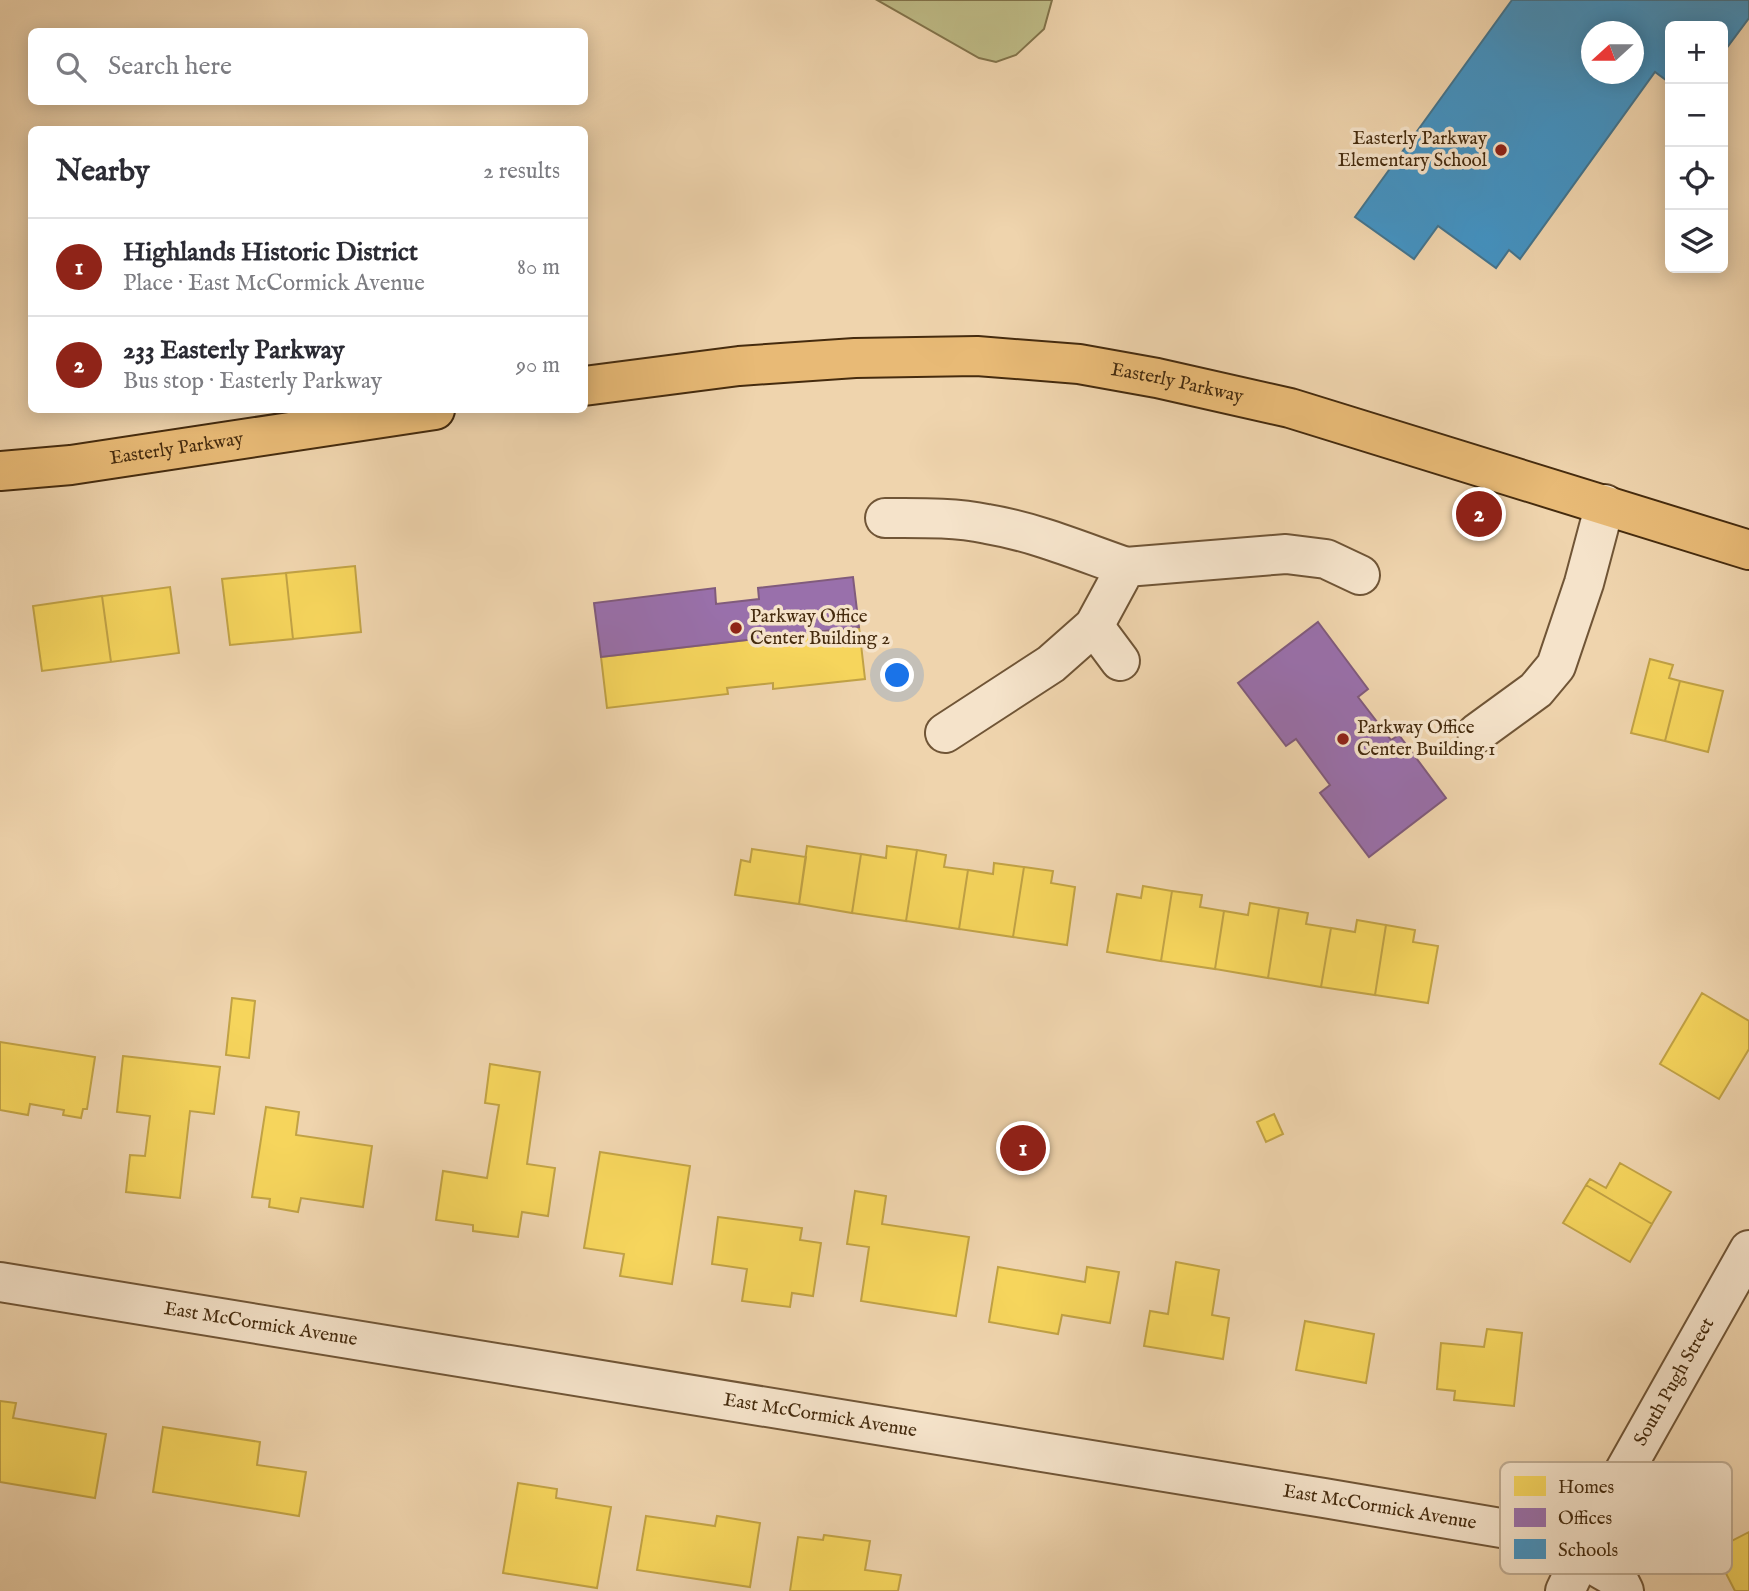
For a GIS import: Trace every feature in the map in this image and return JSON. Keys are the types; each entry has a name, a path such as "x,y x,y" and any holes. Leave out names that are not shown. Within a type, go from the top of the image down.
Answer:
{"main road":[{"name":"Easterly Parkway","path":"588,385 739,366 855,358 977,356 1079,364 1192,385 1290,408 1749,550"},
{"name":"Easterly Parkway","path":"0,471 71,465 415,413"}],"street":[{"path":"1477,733 1536,690 1556,666 1584,583 1605,504"},
{"path":"885,518 929,518 986,523 1044,538 1126,568 1286,554 1326,559 1360,575"},
{"path":"945,733 1051,664 1094,626 1126,568"},
{"path":"1094,626 1120,661"},
{"name":"South Pugh Street","path":"1629,1462 1749,1250"},
{"name":"East McCormick Avenue","path":"0,1282 1500,1528"},
{"name":"East McCormick Avenue","path":"1572,1574 1618,1579 1624,1591"}],"shaded area":[{"path":"877,0 1052,0 1044,29 1016,55 996,62 979,58"}],"building: Homes":[{"path":"355,566 361,632 293,639 286,573"},
{"path":"286,573 293,639 230,645 222,579"},
{"path":"170,587 179,653 111,662 102,596"},
{"path":"102,596 111,662 42,671 33,606"},
{"path":"859,627 865,679 773,689 773,683 727,688 728,694 607,708 601,657"},
{"path":"1650,659 1673,665 1669,678 1680,681 1665,741 1631,733"},
{"path":"1680,681 1723,691 1708,752 1665,741"},
{"path":"807,846 861,854 852,913 799,904"},
{"path":"887,846 917,850 906,921 852,913 861,854 886,858"},
{"path":"752,849 806,857 799,904 735,895 741,860 750,862"},
{"path":"917,850 946,855 944,867 968,870 959,929 906,921"},
{"path":"994,863 1024,867 1013,937 959,929 968,870 993,874"},
{"path":"1024,867 1053,871 1051,883 1075,887 1067,945 1013,937"},
{"path":"1143,886 1172,891 1161,961 1107,952 1117,894 1141,898"},
{"path":"1172,891 1202,895 1200,907 1224,911 1215,969 1161,961"},
{"path":"1250,903 1279,908 1268,978 1215,969 1224,911 1248,915"},
{"path":"1279,908 1308,913 1306,924 1331,928 1321,987 1268,978"},
{"path":"1357,920 1386,925 1375,995 1321,987 1331,928 1355,932"},
{"path":"1386,925 1415,930 1413,942 1438,946 1428,1003 1375,995"},
{"path":"1702,993 1749,1021 1749,1049 1719,1099 1660,1064"},
{"path":"232,998 255,1001 249,1058 226,1055"},
{"path":"0,1042 95,1057 87,1109 83,1109 81,1118 63,1115 64,1110 30,1104 28,1115 0,1110"},
{"path":"123,1056 220,1067 214,1114 190,1111 180,1198 126,1192 130,1155 145,1156 150,1116 117,1112"},
{"path":"490,1064 540,1072 527,1164 555,1168 548,1216 522,1212 518,1237 473,1231 473,1225 436,1220 443,1171 487,1178 499,1105 485,1103"},
{"path":"266,1107 299,1112 296,1135 372,1146 363,1207 301,1198 298,1212 269,1207 270,1199 252,1197"},
{"path":"1274,1114 1283,1134 1266,1142 1257,1122"},
{"path":"600,1152 690,1166 672,1284 620,1276 624,1254 584,1248"},
{"path":"1620,1163 1671,1192 1652,1224 1586,1185 1590,1179 1606,1188"},
{"path":"1586,1185 1652,1224 1630,1262 1563,1223"},
{"path":"855,1191 886,1196 882,1224 969,1237 956,1316 861,1301 869,1247 847,1244"},
{"path":"718,1217 802,1228 800,1240 821,1243 813,1296 792,1293 790,1307 742,1301 747,1269 712,1264"},
{"path":"1176,1262 1219,1270 1212,1315 1229,1318 1223,1359 1144,1346 1150,1311 1168,1314"},
{"path":"998,1267 1085,1282 1087,1267 1119,1272 1110,1323 1062,1315 1058,1334 989,1322"},
{"path":"1305,1321 1374,1334 1366,1383 1296,1370"},
{"path":"1487,1329 1522,1333 1514,1406 1454,1400 1455,1391 1437,1389 1441,1343 1484,1347"},
{"path":"0,1401 16,1403 13,1418 106,1434 95,1498 0,1482"},
{"path":"163,1427 260,1442 257,1465 306,1472 299,1516 153,1492"},
{"path":"518,1483 557,1489 556,1498 611,1507 597,1588 503,1573"},
{"path":"646,1516 715,1526 717,1516 760,1523 750,1587 637,1570"},
{"path":"1749,1532 1749,1591 1735,1591 1726,1574 1732,1574 1732,1541"},
{"path":"824,1535 870,1541 865,1570 901,1575 898,1591 790,1591 798,1537 823,1540"}],"building: Offices":[{"path":"853,577 859,627 601,657 594,603 715,588 716,604 759,599 758,588"},
{"name":"Parkway Office Center Building 1","path":"1318,622 1368,689 1358,697 1391,740 1399,735 1446,798 1369,857 1320,793 1330,785 1296,739 1286,746 1238,683"}],"building: Schools":[{"name":"Easterly Parkway Elementary School","path":"1512,0 1749,0 1749,18 1728,46 1728,21 1665,21 1665,79 1655,72 1520,259 1509,250 1496,268 1438,226 1414,259 1355,217"}],"place":[{"name":"Easterly Parkway Elementary School","path":"1501,150"},
{"name":"233 Easterly Parkway","path":"1479,514"},
{"name":"Parkway Office Center Building 2","path":"736,628"},
{"name":"Parkway Office Center Building 1","path":"1343,739"},
{"name":"Highlands Historic District","path":"1023,1148"}]}
